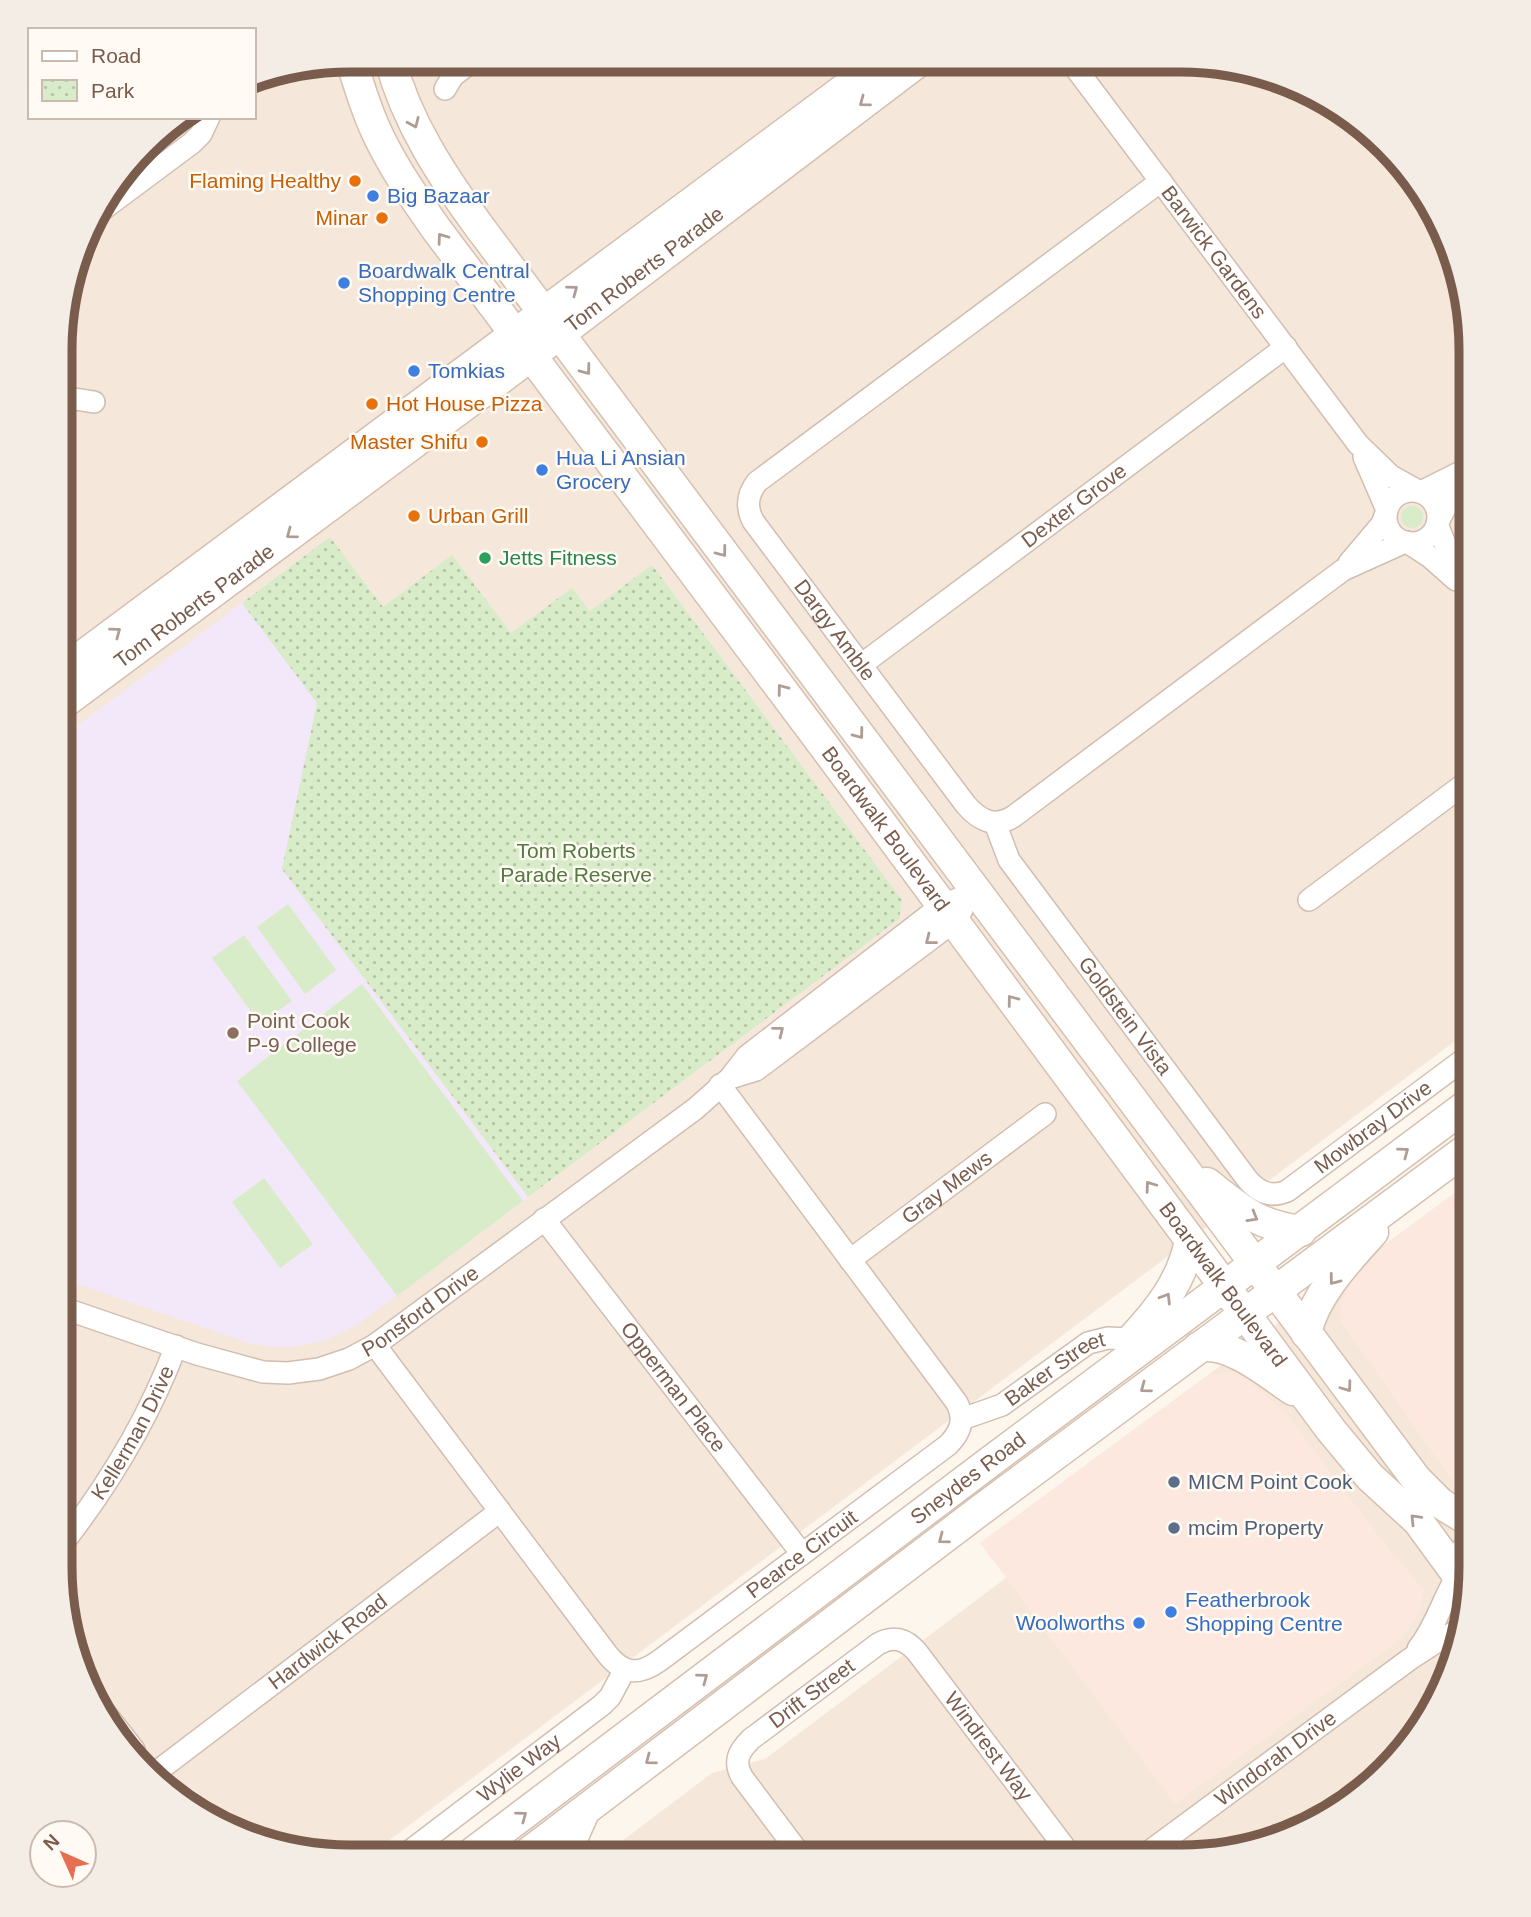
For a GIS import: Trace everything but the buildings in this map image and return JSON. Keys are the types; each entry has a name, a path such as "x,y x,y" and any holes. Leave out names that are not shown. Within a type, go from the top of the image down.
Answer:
{"main road":[{"name":"Boardwalk Boulevard","path":"355,72 383,145 407,187 460,262 1310,1402 1365,1472 1418,1521 1456,1576 1459,1590"},
{"name":"Boardwalk Boulevard","path":"394,72 426,149 473,218 1416,1479 1440,1503 1459,1515"},
{"name":"Tom Roberts Parade","path":"776,154 869,72"},
{"name":"Tom Roberts Parade","path":"72,665 297,497 361,465 776,154 902,72"},
{"name":"Tom Roberts Parade","path":"72,697 329,506 361,465"},
{"path":"297,497 329,506"},
{"path":"1142,1339 1254,1265 1459,1111"},
{"name":"Sneydes Road","path":"539,1845 982,1509 1459,1155"},
{"path":"1178,1162 1261,1222 1301,1230"},
{"path":"1306,1333 1314,1310 1325,1292 1353,1255 1410,1191"},
{"path":"1142,1339 1182,1270 1190,1241"},
{"name":"Sneydes Road","path":"483,1845 1050,1416 1142,1339"},
{"path":"1199,1347 1209,1345 1228,1351 1255,1365 1310,1402"},
{"path":"886,1541 945,1508 966,1506 982,1509"},
{"path":"1456,1576 1459,1564"},
{"path":"568,1845 587,1808"}],"street":[{"path":"446,89 458,72"},
{"name":"Barwick Gardens","path":"1079,72 1358,444 1391,476 1419,492"},
{"path":"116,199 191,143 201,134 208,119"},
{"name":"Dargy Amble","path":"995,823 978,817 966,805 753,521 748,507 753,487 1161,181"},
{"name":"Dexter Grove","path":"861,665 1286,347"},
{"path":"72,399 94,402"},
{"name":"Barwick Gardens","path":"1358,444 1378,486 1386,511"},
{"path":"1343,570 1377,530 1391,501 1400,494 1419,492 1459,473"},
{"path":"995,823 1014,816 1343,570 1406,542 1424,540 1433,533 1451,497 1459,487"},
{"path":"1419,492 1434,503 1437,523 1459,572"},
{"path":"1386,511 1390,531 1430,557 1459,584"},
{"path":"1309,900 1459,788"},
{"name":"Goldstein Vista","path":"995,823 1009,860 1250,1183 1261,1192 1273,1195"},
{"name":"Ponsford Drive","path":"72,1311 248,1369 288,1373 335,1365 375,1345 695,1109 725,1082 756,1070 977,891"},
{"name":"Mowbray Drive","path":"1273,1195 1291,1188 1459,1063"},
{"path":"725,1082 850,1261 954,1398 960,1409 961,1419"},
{"name":"Gray Mews","path":"850,1261 1045,1114"},
{"name":"Opperman Place","path":"544,1219 802,1554"},
{"name":"Baker Street","path":"961,1419 1002,1405 1088,1343 1100,1339 1142,1339"},
{"path":"375,1345 607,1654 625,1671"},
{"name":"Kellerman Drive","path":"72,1531 94,1503 128,1449 154,1399 176,1346"},
{"name":"Pearce Circuit","path":"625,1671 638,1672 654,1665 948,1445 960,1430 961,1419"},
{"name":"Hardwick Road","path":"159,1770 500,1511"},
{"name":"Windorah Drive","path":"1410,1660 1432,1631 1456,1576"},
{"name":"Windorah Drive","path":"1158,1845 1410,1660 1451,1634"},
{"name":"Drift Street","path":"793,1845 742,1777 737,1764 744,1747 878,1644 888,1639 900,1640"},
{"name":"Windrest Way","path":"900,1640 909,1643 917,1652 1063,1845"},
{"name":"Wylie Way","path":"418,1845 602,1706 625,1671"}],"shaded area":[{"path":"331,72 1200,72 1271,86 1321,109 1351,129 1378,153 1412,195 1431,227 1445,260 1457,313 1459,1038 383,1845 331,1845 295,1840 260,1831 210,1808 180,1788 153,1764 129,1737 109,1706 86,1657 72,1586 72,331 86,260 109,210 129,180 153,153 195,119 256,119 256,88 295,77"},
{"name":"Point Cook P-9 College","path":"242,603 317,703 282,869 528,1197 357,1325 324,1341 292,1347 249,1343 72,1282 72,730"},
{"path":"1459,1190 1459,1586 1454,1622 1445,1657 1422,1706 1390,1751 1351,1788 1321,1808 1271,1831 1200,1845 617,1845 712,1773 765,1759 1007,1577 980,1543"},
{"path":"1459,1190 1459,1487 1340,1320 1342,1302 1351,1279 1382,1248"},
{"name":"Featherbrook Shopping Centre","path":"1237,1371 1284,1411 1387,1547 1424,1590 1421,1609 1402,1638 1175,1804 980,1543 1208,1375"}],"green space":[{"path":"1412,506 1420,509 1423,517 1420,525 1412,528 1404,525 1401,517 1404,509"},
{"name":"Tom Roberts Parade Reserve","path":"330,537 383,607 452,555 511,633 572,588 590,611 652,565 902,900 899,919 528,1197 282,869 317,703 242,603"},
{"path":"288,904 336,970 305,994 257,927"},
{"path":"244,935 292,1001 260,1024 212,958"},
{"path":"362,984 523,1201 397,1296 237,1081"},
{"path":"264,1178 313,1244 280,1268 232,1202"}],"place":[{"name":"Flaming Healthy","path":"355,181"},
{"name":"Big Bazaar","path":"373,196"},
{"name":"Minar","path":"382,218"},
{"name":"Boardwalk Central Shopping Centre","path":"344,283"},
{"name":"Tomkias","path":"414,371"},
{"name":"Hot House Pizza","path":"372,404"},
{"name":"Master Shifu","path":"482,442"},
{"name":"Hua Li Ansian Grocery","path":"542,470"},
{"name":"Urban Grill","path":"414,516"},
{"name":"Jetts Fitness","path":"485,558"},
{"name":"Point Cook P-9 College","path":"233,1033"},
{"name":"MICM Point Cook","path":"1174,1482"},
{"name":"mcim Property","path":"1174,1528"},
{"name":"Featherbrook Shopping Centre","path":"1171,1612"},
{"name":"Woolworths","path":"1139,1623"}]}
